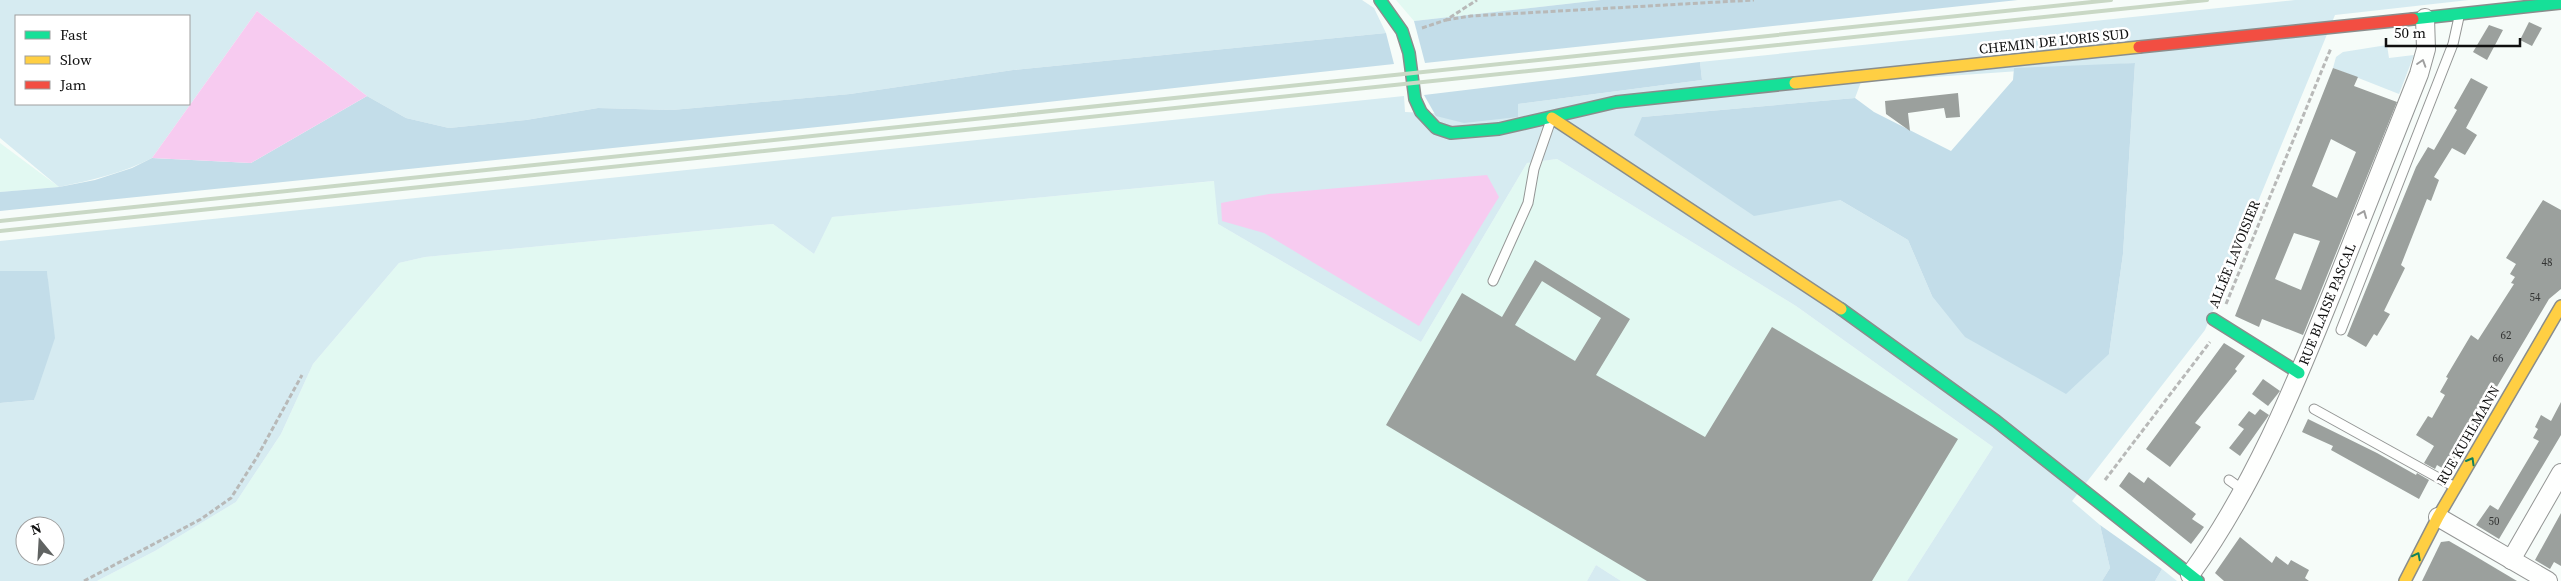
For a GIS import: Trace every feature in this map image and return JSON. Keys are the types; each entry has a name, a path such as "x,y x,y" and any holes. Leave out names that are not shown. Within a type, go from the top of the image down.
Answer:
{"street":[{"name":"CHEMIN DE L'ORIS SUD","path":"1380,0 1392,12 1404,33 1417,106 1427,120 1442,130 1460,134 1492,130 1552,118 1593,106 1616,102 2426,18 2540,2 2561,3"},
{"name":"RUE BLAISE PASCAL","path":"2194,578 2214,542 2236,485 2299,373 2419,74 2426,49 2426,18"},
{"path":"1552,118 1715,224 1872,330 2092,497 2194,578"},
{"name":"RUE KUHLMANN","path":"2405,581 2438,517 2561,306"},
{"path":"2216,320 2299,373"},
{"path":"2511,560 2561,473"},
{"path":"2438,517 2548,581"}],"lane":[{"path":"2341,330 2453,44 2460,14"},
{"path":"1493,281 1528,203 1534,169 1552,118"},
{"path":"2314,409 2455,488"}],"path":[{"path":"1446,20 1477,0"},
{"path":"1404,33 1446,20 1470,16 1754,0"},
{"name":"ALLÉE LAVOISIER","path":"2092,497 2211,340 2216,320 2331,47 2341,46"},
{"path":"84,581 201,519 231,498 257,457 302,376"}],"green space":[{"path":"1396,0 1601,0 1414,21"},
{"path":"0,143 59,187 0,192"},
{"path":"1557,159 1796,306 1993,447 1907,581 1621,581 1596,565 1587,581 97,581 155,551 236,502 281,434 313,364 399,263 425,257 773,224 814,254 831,217 1215,181 1218,224 1421,342 1527,163"}],"shaded area":[{"path":"0,0 1362,0 1374,8 1386,33 1013,70 850,94 672,110 598,108 526,120 449,128 406,118 367,96 257,11 190,105 190,15 15,15 15,105 190,105 152,158 119,172 59,187 0,138"},
{"path":"1601,0 2018,0 1425,63 1414,21"},
{"path":"2295,0 2469,0 2335,15 2205,330 2072,501 2100,525 2110,568 2102,581 1907,581 1993,447 1796,306 1557,159 1527,163 1421,342 1218,224 1214,181 832,217 814,254 773,224 425,257 399,263 313,364 281,434 236,502 155,551 97,581 0,581 0,403 34,400 49,296 47,271 0,271 0,241 1404,96 1405,112 1518,117 1518,104 1702,80 1700,62","holes":["2135,63 2123,254 2109,354 1932,296 1908,240 1840,200 1642,117 1855,98 1861,82"]},
{"path":"257,11 367,96 251,163 152,158"},
{"path":"1386,33 1394,64 837,125 0,211 0,192 59,187 95,180 132,168 152,158 251,163 367,96 406,118 449,128 526,120 598,108 672,110 850,94 1013,70"},
{"path":"2387,45 2389,58 2414,55 2399,94 2333,68 2336,57 2343,52"},
{"path":"1700,62 1702,80 1518,104 1518,117 1464,123 1436,116 1424,95"},
{"path":"2135,63 2123,254 2109,354 2066,394 1965,337 1932,296 1908,240 1840,200 1754,216 1634,135 1642,117 1855,98 1874,112 1951,151 2013,80 2014,68"},
{"path":"1487,175 1499,197 1419,326 1264,233 1222,221 1221,203 1269,194"},
{"path":"0,271 47,271 55,338 34,400 0,403"},
{"path":"2100,525 2162,569 2155,581 2102,581 2110,568"},
{"path":"1596,565 1621,581 1587,581"},
{"path":"2162,569 2177,581 2155,581"}],"building":[{"path":"2529,22 2542,28 2532,46 2520,40"},
{"path":"2489,25 2503,30 2487,60 2473,52"},
{"path":"2333,68 2358,77 2354,86 2397,102 2303,335 2262,319 2259,327 2235,316","holes":["2331,139 2356,152 2337,198 2312,186","2294,233 2320,241 2301,290 2275,279"]},
{"path":"2471,78 2488,87 2466,128 2477,135 2465,155 2452,148 2434,177 2439,180 2431,201 2427,199 2401,265 2405,268 2384,311 2390,314 2377,336 2374,334 2366,347 2347,336 2416,167 2428,147 2434,150 2457,110 2454,108"},
{"path":"1958,93 1960,117 1946,118 1944,108 1908,113 1910,131 1886,114 1885,101"},
{"path":"2543,200 2561,210 2561,289 2549,299 2447,471 2437,465 2435,469 2424,463 2434,446 2416,435 2428,416 2432,418 2445,395 2440,392 2448,378 2446,377 2471,335 2478,340 2514,284 2511,283 2515,277 2510,274 2516,264 2506,258"},
{"path":"1535,260 1630,319 1596,375 1705,437 1772,327 1958,439 1872,581 1647,581 1386,425 1462,293 1502,317","holes":["1542,281 1601,318 1575,361 1515,325"]},
{"path":"2224,343 2245,356 2235,369 2237,371 2195,423 2201,427 2170,467 2146,449"},
{"path":"2263,379 2280,391 2268,406 2252,394"},
{"path":"2561,402 2561,435 2499,539 2476,525 2490,505 2498,510 2539,441 2533,438 2538,429 2535,427 2541,415 2551,421"},
{"path":"2260,409 2269,415 2240,456 2229,448 2244,429 2238,425 2249,411 2255,415"},
{"path":"2308,419 2429,480 2419,499 2331,450 2333,446 2302,432"},
{"path":"2129,472 2144,483 2148,477 2196,514 2192,519 2204,527 2191,544 2119,486"},
{"path":"2561,513 2561,566 2554,562 2550,569 2535,560"},
{"path":"2240,537 2272,563 2276,556 2288,565 2291,560 2309,570 2305,578 2309,581 2224,581 2215,573"},
{"path":"2449,541 2517,581 2422,581 2441,542"}],"railway":[{"path":"0,221 2111,0"},
{"path":"0,231 2207,0"}],"traffic: fast":[{"path":"1380,0 1402,31 1409,53 1415,99 1421,112 1436,128 1451,133 1499,129 1616,102 1795,83"},
{"path":"2413,19 2561,3"},
{"path":"1841,309 1996,421 2198,581"},
{"path":"2213,319 2299,373"}],"traffic: slow":[{"path":"1795,83 2139,47"},
{"path":"1552,118 1841,309"},
{"path":"2405,581 2438,517 2561,306"}],"traffic: jam":[{"path":"2139,47 2413,19"}]}
